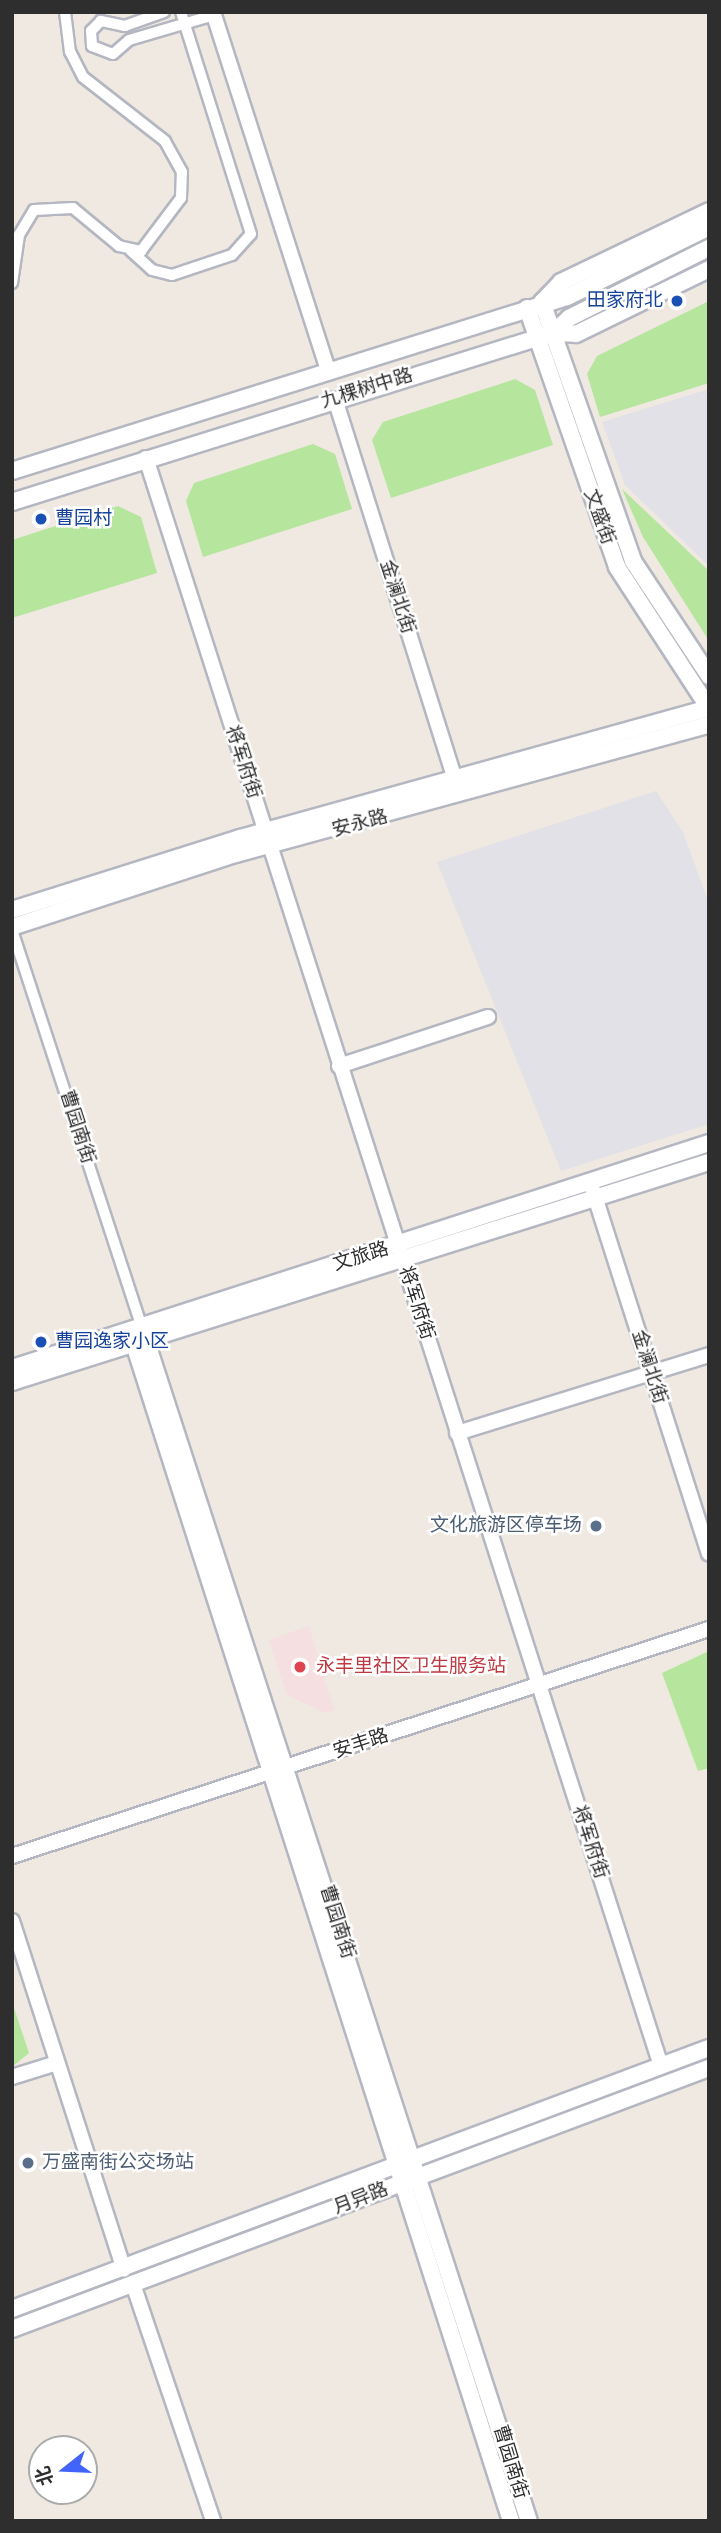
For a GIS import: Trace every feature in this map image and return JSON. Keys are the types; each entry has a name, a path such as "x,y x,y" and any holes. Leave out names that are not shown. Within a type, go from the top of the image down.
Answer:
{"main road":[{"path":"534,305 561,282 709,211"},
{"name":"九棵树中路","path":"12,471 534,305 567,298 709,227"},
{"name":"九棵树中路","path":"12,502 545,335 569,318 709,248"},
{"path":"545,335 576,334 709,269"},
{"name":"文盛街","path":"534,305 632,561 709,676"},
{"name":"文盛街","path":"545,335 617,567 709,708"},
{"name":"安永路","path":"12,910 266,832 709,708"},
{"name":"安永路","path":"12,928 236,854 272,848 709,725"},
{"name":"文旅路","path":"12,1382 142,1342 400,1252 590,1181 709,1143"},
{"name":"文旅路","path":"12,1368 141,1325 595,1198 709,1162"},
{"name":"曹园南街","path":"141,1325 142,1342 271,1774 396,2164 410,2181 528,2521"},
{"name":"曹园南街","path":"142,1342 287,1768 412,2158 410,2181 512,2521"},
{"name":"月异路","path":"12,2309 709,2048"},
{"name":"月异路","path":"12,2329 709,2068"}],"street":[{"path":"65,12 68,44 83,77 165,141 182,172 176,209 148,247 131,251"},
{"path":"164,12 125,26 101,21 91,31 92,46 113,54 129,40 186,25 214,14 328,370"},
{"path":"12,283 25,218 48,205 73,208 152,270 172,275 232,254 251,234 181,12"},
{"name":"金澜北街","path":"335,399 460,795"},
{"name":"将军府街","path":"146,458 661,2066"},
{"name":"曹园南街","path":"12,928 141,1325"},
{"path":"339,1066 488,1017"},
{"name":"金澜北街","path":"590,1181 709,1553"},
{"path":"457,1433 709,1355"},
{"name":"安丰路","path":"12,1856 271,1774 709,1629"},
{"path":"12,1921 124,2269"},
{"path":"12,2077 57,2063"},
{"path":"133,2284 213,2521"}],"shaded area":[{"path":"709,389 709,566 625,485 602,422"},
{"path":"656,791 683,832 709,903 709,1124 561,1171 437,862"},
{"name":"永丰里社区卫生服务站","path":"309,1626 334,1710 325,1713 287,1695 269,1640"}],"green space":[{"path":"709,301 709,383 600,417 587,374 597,356"},
{"path":"515,379 535,390 553,445 391,498 372,440 383,422"},
{"path":"313,444 335,454 352,509 203,557 186,501 194,483"},
{"path":"622,489 709,571 709,641 643,537"},
{"path":"118,506 141,517 157,573 12,618 12,540"},
{"path":"709,1651 709,1768 698,1771 662,1673"},
{"path":"12,2002 29,2053 12,2067"}],"place":[{"name":"田家府北","path":"677,301"},
{"name":"曹园村","path":"41,519"},
{"name":"曹园逸家小区","path":"41,1342"},
{"name":"文化旅游区停车场","path":"596,1526"},
{"name":"永丰里社区卫生服务站","path":"300,1667"},
{"name":"万盛南街公交场站","path":"28,2163"}]}
